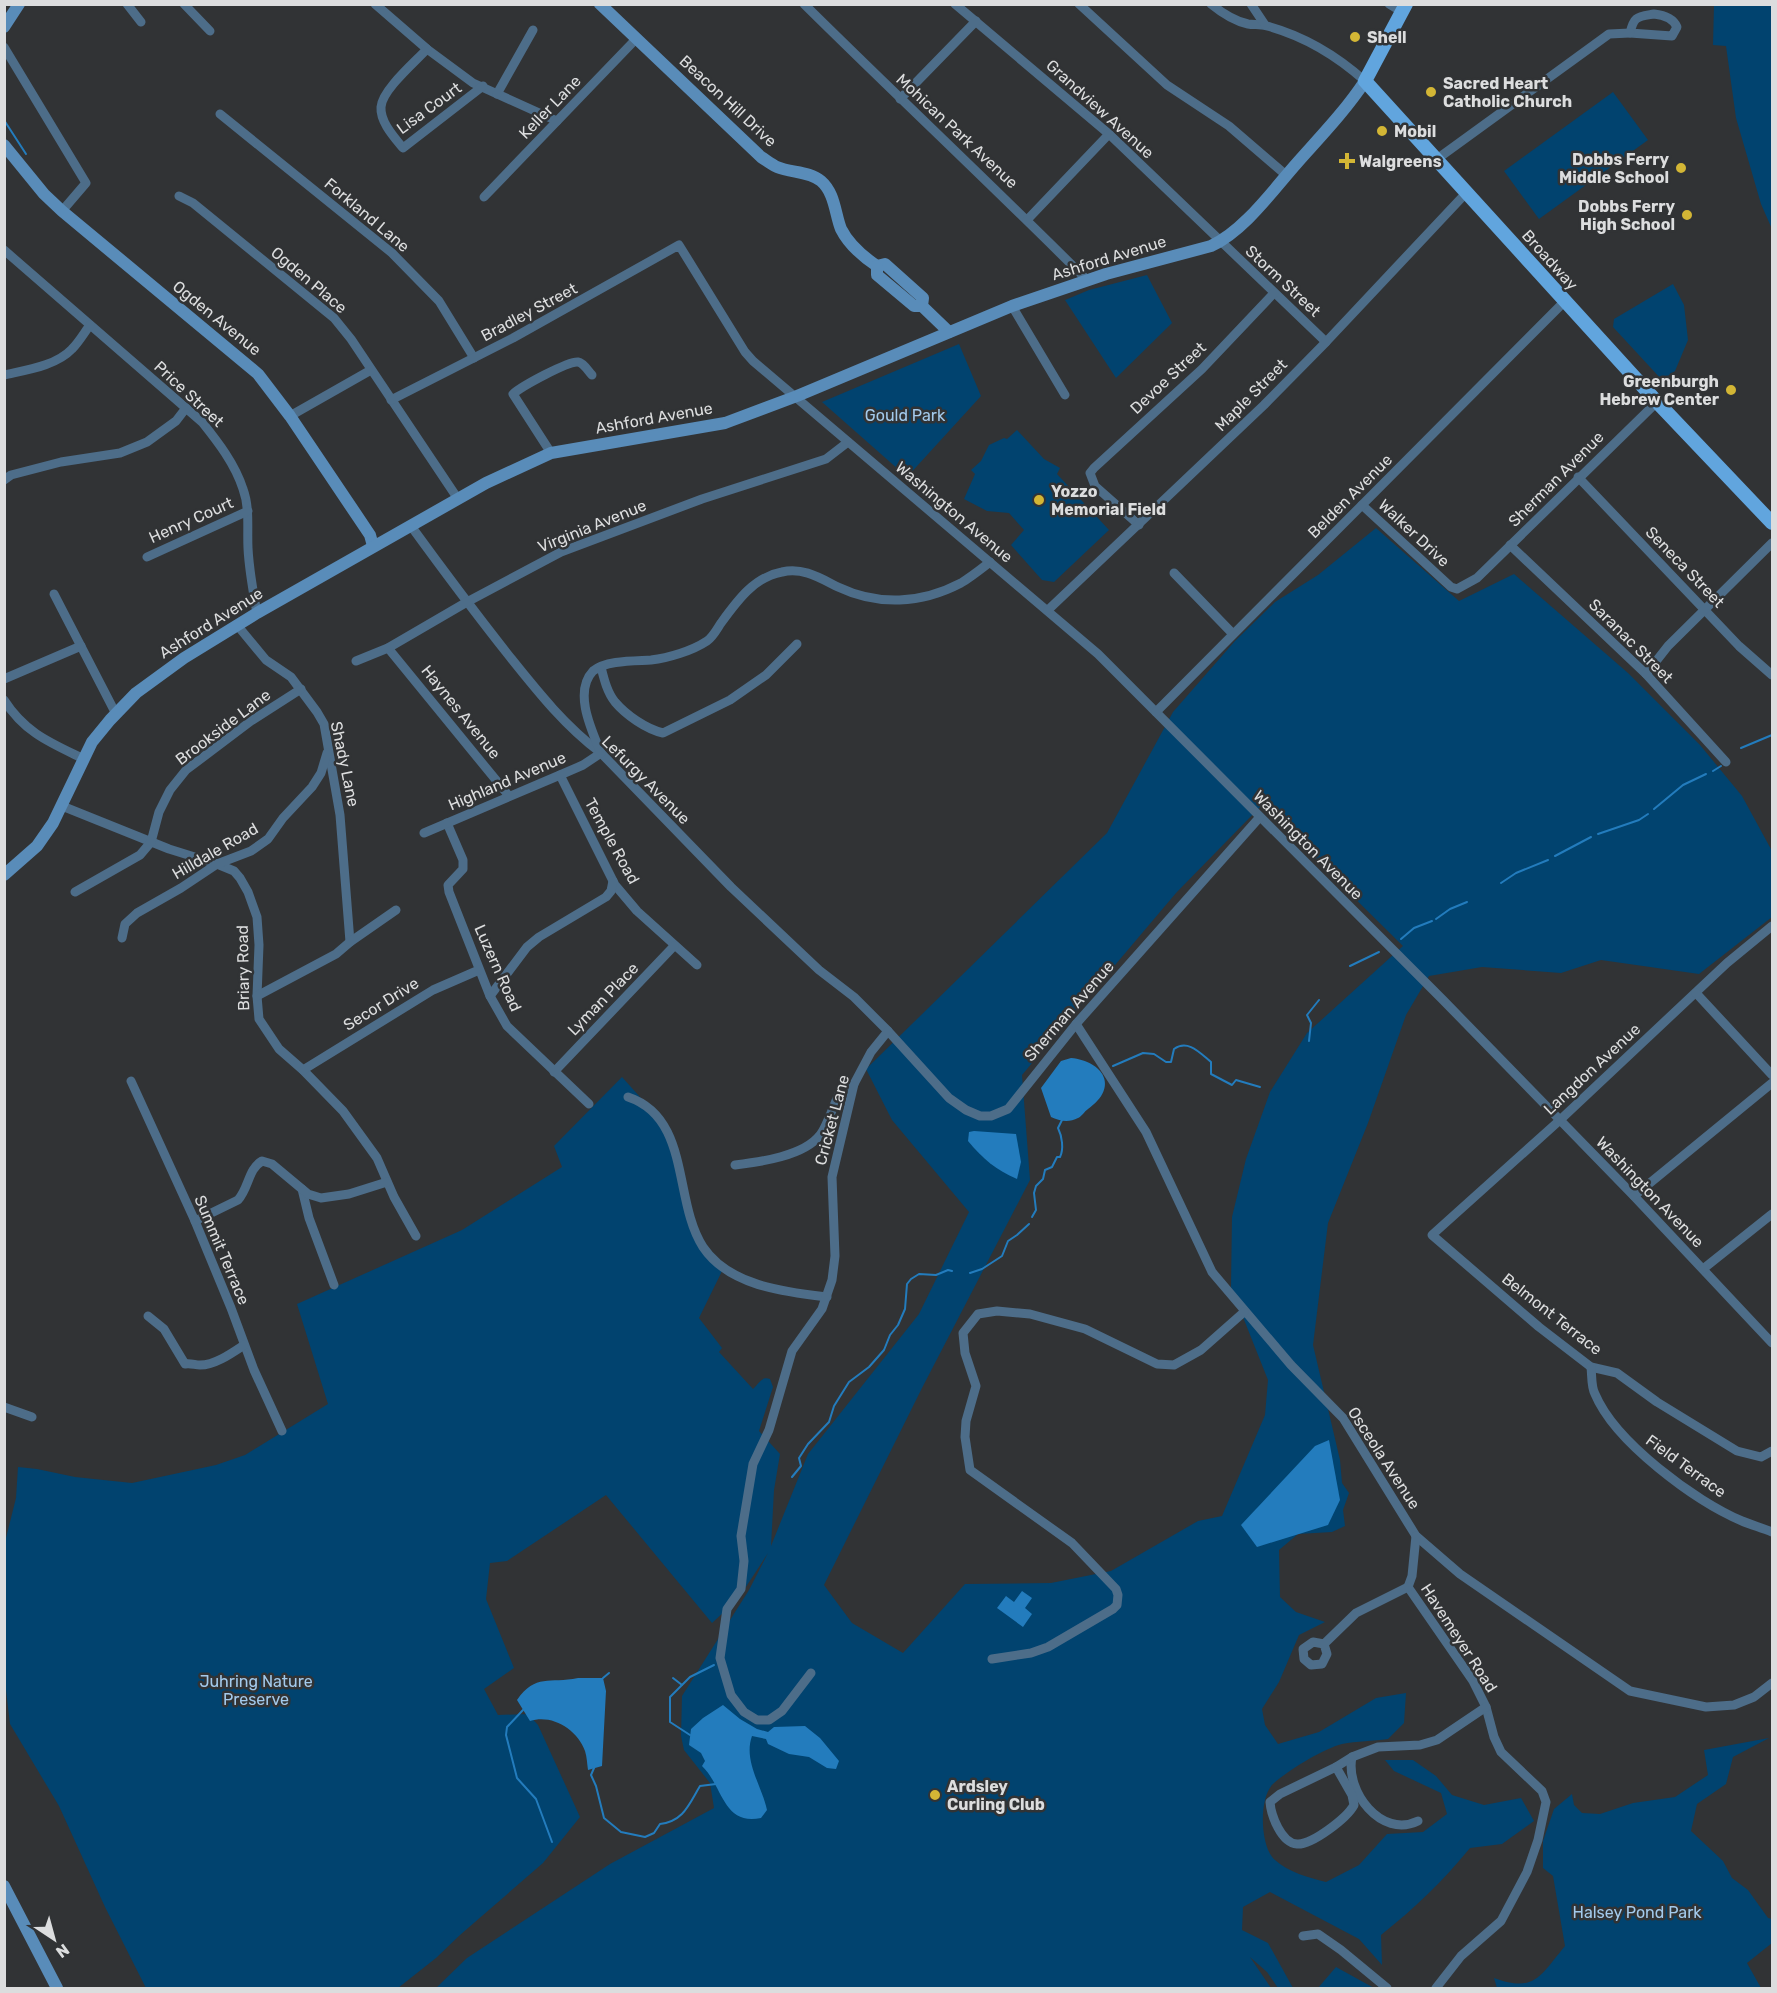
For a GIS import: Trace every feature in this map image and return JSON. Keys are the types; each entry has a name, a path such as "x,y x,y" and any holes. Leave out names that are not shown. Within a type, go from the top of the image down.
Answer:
{"main road":[{"path":"4,27 20,4"},
{"name":"Beacon Hill Drive","path":"600,4 761,157 778,167 809,175 821,181 829,191 841,228 849,243 877,266 885,264 923,298 922,306 949,332"},
{"path":"1365,81 1404,8"},
{"name":"Ashford Avenue","path":"4,876 36,846 53,823 92,741 136,693 184,658 257,613 458,499 551,453 725,423 797,396 1012,306 1087,280 1220,242 1244,221 1286,176 1353,99 1365,81"},
{"name":"Broadway","path":"1365,81 1657,402 1773,523"},
{"name":"Ogden Avenue","path":"4,145 44,195 249,365 290,416 370,535 374,546"},
{"path":"4,1886 57,1989"}],"street":[{"path":"127,4 141,22"},
{"path":"184,4 210,31"},
{"path":"375,4 427,49 473,83 557,121"},
{"name":"Mohican Park Avenue","path":"804,4 1087,280"},
{"name":"Grandview Avenue","path":"956,4 1109,134 1220,242"},
{"path":"1079,4 1167,85 1229,126 1286,176"},
{"path":"1211,4 1234,20 1250,25 1265,25 1318,47 1340,60 1365,81"},
{"path":"1251,4 1265,25"},
{"path":"1389,4 1404,8"},
{"path":"1437,159 1609,34 1630,33 1666,37 1672,36 1677,27 1672,20 1661,14 1654,14 1636,18 1630,33"},
{"path":"900,99 976,21"},
{"path":"496,94 533,30"},
{"name":"Keller Lane","path":"484,197 637,38"},
{"path":"4,47 86,183 62,211"},
{"name":"Lisa Court","path":"427,49 386,92 381,106 383,119 403,148 483,86"},
{"name":"Forkland Lane","path":"220,114 392,254 439,301 474,358"},
{"path":"1027,220 1109,134"},
{"name":"Maple Street","path":"1048,610 1139,525 1326,342 1467,192"},
{"name":"Ogden Place","path":"179,196 193,202 334,318 351,339 458,499"},
{"name":"Storm Street","path":"1220,242 1326,342"},
{"name":"Bradley Street","path":"391,400 474,358 678,245"},
{"name":"Washington Avenue","path":"678,245 745,352 780,385 797,396 1098,654 1443,1000 1773,1343"},
{"name":"Price Street","path":"4,250 202,422 227,455 244,490 248,511 251,578 257,613"},
{"name":"Devoe Street","path":"1139,525 1095,486 1090,473 1202,369 1274,293"},
{"name":"Belden Avenue","path":"1156,712 1565,301"},
{"path":"1012,306 1065,395"},
{"path":"4,375 56,360 71,350 90,325"},
{"path":"551,453 513,394 576,362 582,364 591,375"},
{"path":"290,416 371,370"},
{"name":"Sherman Avenue","path":"1477,578 1657,402"},
{"path":"4,480 11,475 61,462 120,453 147,442 176,421 186,408"},
{"name":"Virginia Avenue","path":"356,662 388,648 467,602 561,552 702,499 826,459 848,442"},
{"name":"Seneca Street","path":"1578,477 1739,646 1773,675"},
{"name":"Walker Drive","path":"1362,505 1451,587 1457,589 1477,578"},
{"name":"Henry Court","path":"147,557 248,511"},
{"name":"Lefurgy Avenue","path":"411,526 536,690 578,736 601,753 731,887 819,970 854,997 888,1031"},
{"path":"1646,674 1668,646 1773,543"},
{"name":"Saranac Street","path":"1510,545 1646,674 1726,762"},
{"path":"601,753 584,705 588,680 594,671 624,661 653,660 709,640 748,590 764,578 783,572 802,570 852,594 876,600 908,601 938,593 961,582 990,562"},
{"path":"1173,573 1233,634"},
{"path":"54,594 116,714"},
{"name":"Shady Lane","path":"237,625 266,660 291,677 324,724 340,815 350,942"},
{"path":"601,667 607,688 615,702 644,725 663,733 730,700 766,675 797,644"},
{"path":"4,679 81,646"},
{"name":"Haynes Avenue","path":"388,648 509,796"},
{"name":"Brookside Lane","path":"151,842 159,812 170,790 186,770 251,721 301,689"},
{"path":"4,700 13,714 33,732 84,759"},
{"name":"Hilldale Road","path":"122,938 125,924 130,918 218,864 251,851 268,840 283,818 312,787 325,762 328,745"},
{"name":"Highland Avenue","path":"424,833 583,765 601,753"},
{"name":"Temple Road","path":"560,775 613,881 637,911 697,965"},
{"name":"Briary Road","path":"62,806 151,842 218,864 234,871 240,878 257,917 259,1019 279,1049 343,1111 377,1158 416,1236"},
{"name":"Sherman Avenue","path":"888,1031 949,1098 966,1110 980,1116 991,1116 1008,1109 1076,1024 1259,818"},
{"name":"Luzern Road","path":"447,823 463,860 463,869 448,885 449,892 490,996 507,1026 589,1104"},
{"path":"75,892 140,855 151,842"},
{"path":"490,996 527,947 539,937 606,897 611,891 613,881"},
{"path":"257,996 336,954 396,910"},
{"name":"Langdon Avenue","path":"1432,1235 1560,1120 1727,963 1773,926"},
{"name":"Lyman Place","path":"554,1072 674,946"},
{"name":"Secor Drive","path":"303,1070 434,990 479,970"},
{"path":"1696,993 1773,1075"},
{"name":"Osceola Avenue","path":"1076,1024 1146,1132 1212,1272 1291,1365 1343,1418 1416,1536 1460,1574 1630,1692 1706,1707 1734,1705 1754,1696 1773,1683"},
{"name":"Cricket Lane","path":"811,1673 782,1711 769,1720 757,1720 744,1712 731,1695 720,1658 727,1609 741,1589 744,1561 741,1536 753,1464 769,1430 792,1351 822,1309 832,1280 835,1256 832,1177 854,1084 871,1052 888,1031"},
{"name":"Summit Terrace","path":"131,1082 195,1221 254,1370 282,1431"},
{"path":"1634,1196 1773,1083"},
{"path":"735,1165 765,1160 807,1147 814,1142 826,1126 840,1090 847,1084 854,1084"},
{"path":"628,1097 638,1100 654,1114 672,1141 696,1232 703,1247 714,1259 728,1270 754,1283 790,1293 827,1297"},
{"path":"195,1221 228,1205 243,1194 253,1168 262,1161 272,1164 308,1194 321,1198 349,1194 387,1182"},
{"path":"302,1189 318,1245 334,1285"},
{"path":"1703,1269 1773,1214"},
{"name":"Belmont Terrace","path":"1432,1235 1539,1327 1591,1367 1617,1373 1657,1402 1737,1450 1761,1457 1773,1451"},
{"path":"992,1659 1031,1653 1048,1647 1113,1609 1117,1605 1118,1595 1109,1580 1072,1543 970,1470 965,1437 966,1421 976,1386 965,1353 963,1333 978,1314 998,1311 1030,1314 1085,1329 1157,1364 1174,1365 1201,1350 1244,1311"},
{"path":"148,1316 164,1329 185,1364 201,1365 228,1355 244,1345"},
{"name":"Field Terrace","path":"1591,1367 1594,1393 1615,1426 1640,1454 1696,1496 1741,1521 1773,1532"},
{"path":"4,1407 32,1417"},
{"name":"Havemeyer Road","path":"1416,1536 1412,1576 1408,1587 1473,1681 1486,1707 1494,1737 1501,1752 1542,1791 1546,1802 1538,1840 1527,1872 1501,1921 1461,1956 1436,1989"},
{"path":"1324,1644 1356,1613 1408,1587"},
{"path":"1335,1767 1352,1794 1354,1805 1350,1813 1310,1840 1297,1844 1288,1840 1273,1816 1270,1802 1280,1794 1352,1757 1378,1747 1420,1745 1437,1740 1486,1707"},
{"path":"1352,1757 1350,1768 1354,1786 1368,1809 1379,1817 1396,1824 1409,1825 1418,1821"},
{"path":"1303,1936 1318,1934 1387,1989"}],"green space":[{"path":"1714,5 1772,5 1772,229 1761,204 1736,118 1726,46 1713,45"},
{"path":"1613,92 1648,140 1539,219 1504,171"},
{"path":"1147,275 1172,323 1116,378 1065,300 1089,290"},
{"path":"1673,284 1684,305 1688,340 1675,371 1662,380 1613,327 1614,319"},
{"name":"Gould Park","path":"959,344 981,396 907,477 822,402"},
{"name":"Yozzo Memorial Field","path":"1017,430 1044,459 1060,468 1057,474 1109,530 1054,582 1042,580 1011,545 1024,530 1009,513 987,511 964,499 975,474 971,470 981,461 989,445 1004,438 1007,439"},
{"name":"Juhring Nature Preserve","path":"1376,528 1459,601 1514,574 1628,673 1700,745 1742,796 1772,851 1772,917 1699,974 1601,960 1561,973 1482,967 1429,976 1406,1015 1368,1123 1328,1223 1313,1345 1340,1460 1342,1483 1349,1493 1343,1510 1345,1526 1332,1532 1298,1534 1279,1550 1280,1597 1296,1612 1325,1622 1299,1635 1279,1682 1262,1709 1265,1725 1278,1744 1319,1732 1376,1698 1406,1693 1404,1723 1388,1739 1353,1742 1325,1750 1274,1783 1265,1799 1263,1810 1266,1845 1275,1860 1287,1868 1326,1882 1359,1865 1387,1834 1423,1832 1447,1814 1441,1793 1394,1771 1385,1760 1413,1760 1436,1776 1452,1795 1484,1805 1521,1798 1534,1821 1502,1844 1470,1848 1428,1894 1381,1935 1382,1965 1359,1939 1270,1892 1243,1907 1242,1930 1268,1943 1293,1988 1278,1988 1267,1972 1250,1957 1271,1988 436,1988 467,1958 610,1864 714,1808 710,1783 684,1750 681,1736 682,1696 749,1590 768,1553 738,1599 712,1623 606,1495 507,1561 490,1563 486,1599 514,1668 484,1689 498,1715 528,1714 538,1725 580,1817 543,1863 436,1958 398,1988 146,1988 105,1907 59,1806 10,1724 4,1673 4,1546 16,1498 18,1467 75,1477 132,1483 216,1465 245,1455 328,1404 297,1304 462,1230 562,1167 554,1146 622,1077 667,1130 696,1232 724,1267 699,1318 722,1348 719,1352 753,1389 764,1379 770,1379 773,1387 759,1431 780,1454 774,1490 771,1546 808,1454 919,1314 969,1212 892,1120 866,1069 1107,833 1173,712 1235,641 1275,602 1318,575","holes":["1261,806 1403,946 1307,1033 1270,1092 1246,1159 1232,1217 1231,1287 1268,1380 1265,1415 1222,1516 1198,1521 1111,1571 1051,1583 965,1584 903,1653 852,1623 824,1585 922,1388 1030,1180 1022,1075 1176,893"]},
{"name":"Halsey Pond Park","path":"1769,1738 1733,1757 1726,1784 1697,1804 1691,1831 1723,1861 1732,1878 1748,1890 1768,1918 1772,1919 1772,1943 1747,1963 1761,1988 1497,1988 1494,1978 1519,1984 1536,1979 1565,1946 1553,1876 1543,1868 1543,1841 1554,1809 1572,1794 1574,1805 1582,1813 1600,1814 1633,1803 1675,1797 1708,1775 1704,1750"},
{"path":"1336,1967 1374,1988 1318,1988"}],"shaded area":[{"path":"1071,1058 1092,1064 1104,1076 1105,1084 1098,1101 1075,1120 1057,1120 1051,1117 1041,1088 1061,1061"},
{"path":"969,1132 1016,1134 1021,1162 1017,1179 996,1168 968,1141"},
{"path":"1329,1440 1340,1500 1328,1525 1257,1547 1241,1525 1315,1446"},
{"path":"1022,1591 1032,1598 1025,1608 1032,1614 1023,1627 997,1608 1006,1596 1014,1602"},
{"path":"578,1678 603,1678 606,1691 602,1766 588,1770 585,1751 570,1730 547,1720 530,1721 517,1700 530,1686 537,1683"},
{"path":"723,1705 740,1719 757,1729 768,1732 774,1727 805,1726 820,1738 839,1761 836,1769 827,1768 809,1757 789,1754 768,1744 766,1739 752,1736 751,1764 767,1810 761,1818 748,1819 739,1816 725,1802 702,1766 705,1761 701,1753 689,1745 691,1729"}],"waterway":[{"path":"4,120 26,154"},
{"path":"1741,748 1772,735"},
{"path":"1713,771 1721,766"},
{"path":"1654,809 1683,785 1706,774"},
{"path":"1598,834 1639,820 1648,814"},
{"path":"1555,856 1591,837"},
{"path":"1501,883 1516,873 1548,860"},
{"path":"1436,919 1450,909 1467,902"},
{"path":"1401,939 1414,928 1432,921"},
{"path":"1350,966 1379,952"},
{"path":"1309,1041 1311,1023 1307,1015 1319,1000"},
{"path":"1113,1066 1143,1053 1154,1054 1166,1062 1171,1062 1174,1049 1179,1046 1189,1046 1211,1062 1211,1074 1232,1085 1236,1080 1260,1087"},
{"path":"1032,1217 1036,1210 1034,1193 1036,1186 1043,1179 1045,1170 1052,1167 1061,1154 1062,1142 1058,1128 1062,1120"},
{"path":"970,1273 982,1269 1002,1256 1008,1241 1029,1224"},
{"path":"792,1477 801,1466 799,1458 808,1444 829,1422 834,1406 849,1382 869,1367 884,1350 905,1309 907,1284 919,1274 936,1275 948,1270 952,1271"},
{"path":"690,1735 670,1722 670,1697 690,1677 714,1665"},
{"path":"603,1678 609,1673"},
{"path":"673,1678 682,1685"},
{"path":"523,1710 507,1727 506,1735 517,1778 536,1799 552,1842"},
{"path":"594,1768 591,1775 604,1818 621,1832 645,1837 654,1833 660,1824 675,1819 685,1811 700,1786 716,1784"}],"place":[{"name":"Shell","path":"1355,37"},
{"name":"Sacred Heart Catholic Church","path":"1431,92"},
{"name":"Mobil","path":"1382,131"},
{"name":"Walgreens","path":"1347,161"},
{"name":"Dobbs Ferry Middle School","path":"1681,168"},
{"name":"Dobbs Ferry High School","path":"1687,215"},
{"name":"Greenburgh Hebrew Center","path":"1731,390"},
{"name":"Yozzo Memorial Field","path":"1039,500"},
{"name":"Ardsley Curling Club","path":"935,1795"}]}
